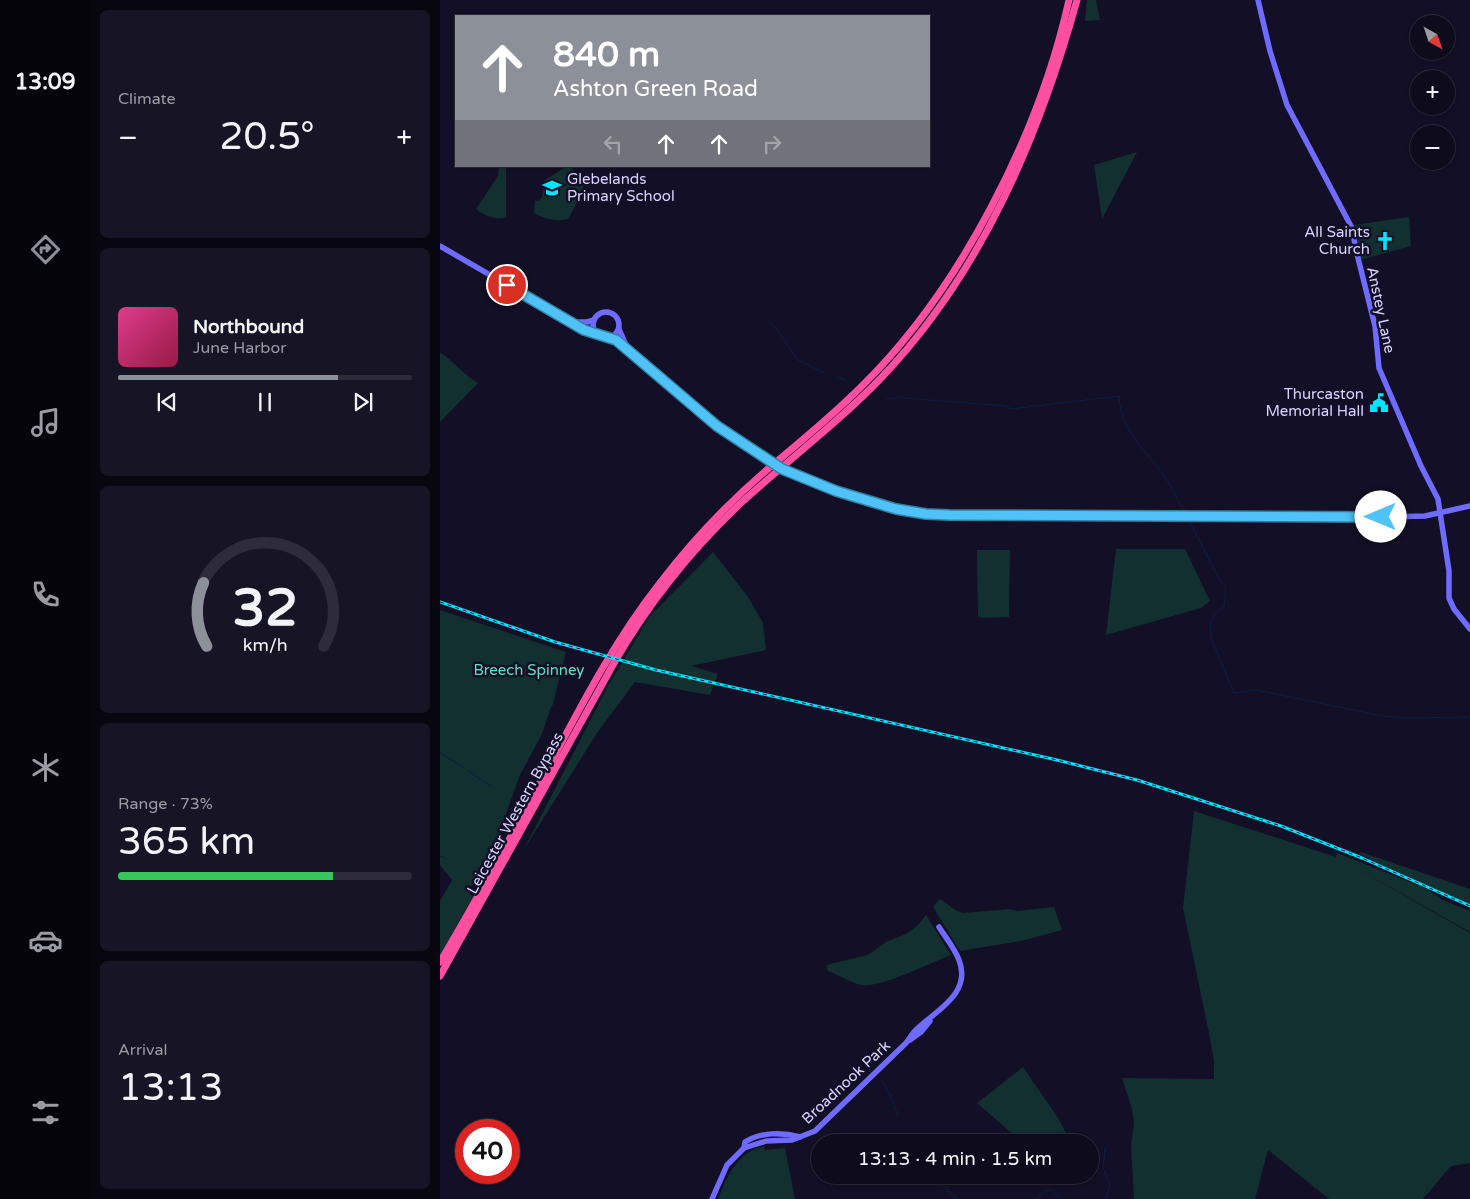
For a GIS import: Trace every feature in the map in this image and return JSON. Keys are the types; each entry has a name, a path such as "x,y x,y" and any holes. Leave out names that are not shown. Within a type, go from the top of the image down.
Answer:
{"highway":[{"path":"610,662 660,582 695,541 735,499 864,384 906,337 947,283 979,230 1022,142 1051,62 1069,0"},
{"path":"615,653 693,552 742,503 876,383 911,344 952,288 994,217 1033,133 1059,60 1077,0"},
{"name":"Leicester Western Bypass","path":"440,962 610,662"},
{"name":"Leicester Western Bypass","path":"440,976 610,662"}],"street":[{"name":"Anstey Lane","path":"1258,0 1270,51 1287,105 1352,228 1375,326 1379,368 1418,459 1438,498 1449,571 1449,598 1454,609 1470,629"},
{"path":"440,246 598,336 610,337 615,335 619,329"},
{"path":"570,321 587,322 594,320 603,312 613,314 619,321 619,329 630,351"},
{"path":"594,320 594,330 598,336"},
{"path":"610,337 630,351 704,416 752,450 795,475 863,500 904,511 941,515 1381,517 1425,516 1470,506"},
{"name":"Broadnook Park","path":"712,1199 727,1165 744,1148 745,1142 760,1135 800,1136 815,1131 906,1043 918,1028 932,1018 956,994 962,977 959,960 939,927"}],"green space":[{"path":"1087,0 1096,0 1100,20 1085,21"},
{"path":"1137,152 1102,219 1094,165"},
{"path":"499,167 506,167 506,217 494,218 476,209 498,176"},
{"path":"565,167 571,167 584,184 578,201 568,219 551,219 534,213 535,200 538,201 542,197 545,180"},
{"path":"1409,217 1411,246 1360,260 1354,225"},
{"path":"440,352 478,383 440,422"},
{"path":"1116,549 1185,549 1210,601 1201,608 1106,635"},
{"path":"977,550 1010,550 1009,617 982,618 978,616"},
{"path":"713,552 748,597 763,623 766,650 691,666 718,674 710,695 635,682 597,733 523,851 609,684 650,616"},
{"name":"Breech Spinney","path":"440,610 566,652 552,707 542,734 520,775 493,849 468,892 473,897 440,956 440,901 452,880 440,865"},
{"path":"1194,811 1336,857 1337,853 1425,888 1443,900 1470,911 1470,932 1346,862 1470,933 1470,1163 1451,1166 1423,1199 1329,1199 1268,1150 1255,1199 1134,1199 1131,1145 1134,1123 1132,1109 1122,1078 1214,1079 1214,1061 1209,1033 1183,908"},
{"path":"1361,852 1470,889 1470,905 1359,854"},
{"path":"940,899 963,913 1010,909 1017,911 1054,907 1062,930 1021,941 960,951 933,907"},
{"path":"926,915 951,955 906,974 869,985 857,984 828,971 826,965 868,955 886,942 906,934 918,925"},
{"path":"1023,1067 1060,1121 1066,1134 1013,1134 977,1103"},
{"path":"764,1146 765,1150 785,1148 795,1199 718,1199 734,1166 746,1154"}],"waterway":[{"path":"769,322 778,331 798,360 824,373"},
{"path":"838,377 845,380"},
{"path":"886,398 895,399 901,396 904,398 1006,406 1011,409 1119,396 1121,409 1131,433 1163,474 1185,511"},
{"path":"1189,520 1220,581 1226,586 1224,607 1214,614 1210,628 1212,640 1234,693 1256,690 1383,716 1407,718 1470,717"},
{"path":"440,753 463,767"},
{"path":"468,771 491,786"},
{"path":"440,856 446,858"},
{"path":"882,1081 891,1096 898,1116"},
{"path":"1105,1148 1103,1168 1110,1185 1106,1198"},
{"path":"942,1184 957,1199"},
{"path":"1036,1199 1047,1190 1051,1190 1063,1199"}],"railway":[{"path":"440,602 555,642 656,670 1057,760 1137,780 1281,826 1362,858 1470,906"}],"place":[{"name":"Glebelands Primary School","path":"552,188"},
{"name":"All Saints Church","path":"1385,241"},
{"name":"Thurcaston Memorial Hall","path":"1379,403"}],"route":[{"path":"507,285 584,330 604,338 610,337 616,340 690,405 717,426 782,469 836,491 896,509 926,514 949,515 1381,517"}]}
